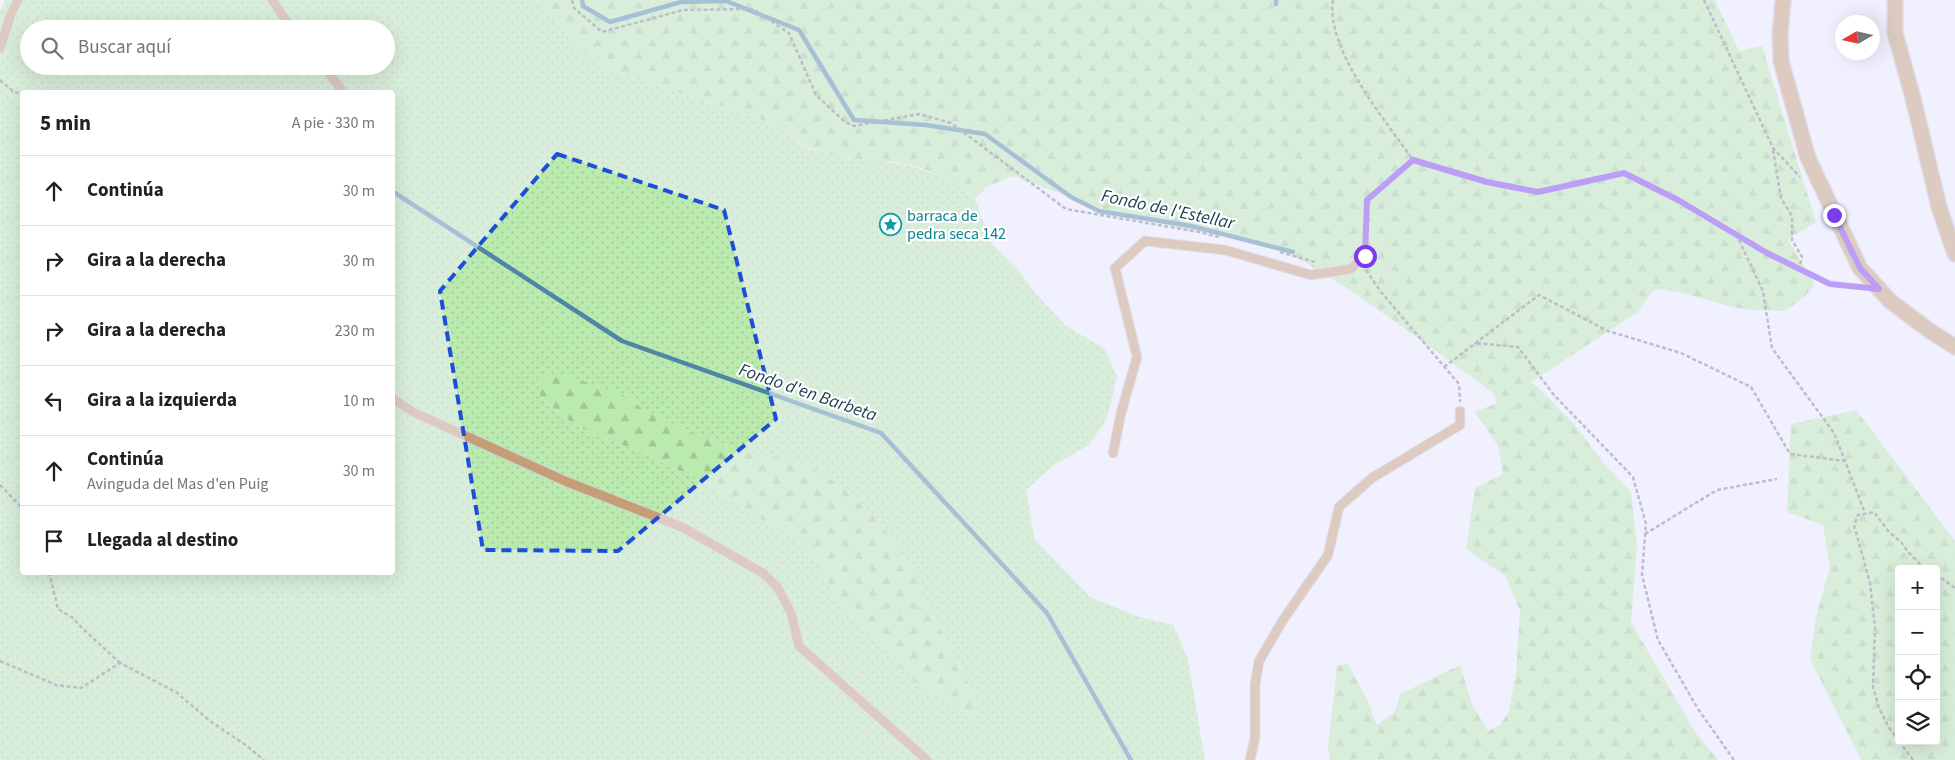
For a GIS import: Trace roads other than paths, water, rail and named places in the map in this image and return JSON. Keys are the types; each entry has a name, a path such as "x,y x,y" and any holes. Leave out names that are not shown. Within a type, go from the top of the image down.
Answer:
{"street":[{"path":"1783,0 1780,34 1781,61 1808,158 1860,268 1890,301 1955,347"},
{"path":"1895,0 1894,33 1913,98 1939,206 1955,254"}],"lane":[{"path":"0,48 11,14 18,0"},
{"path":"272,0 286,20"},
{"path":"331,75 342,90"},
{"path":"1113,453 1121,413 1137,357 1115,268 1145,241 1225,250 1311,275 1351,268 1359,261"},
{"path":"395,400 413,412 565,481 682,527 763,573 778,588 791,613 799,646 927,760"},
{"path":"1250,760 1255,738 1255,685 1259,661 1283,620 1328,555 1339,507 1372,478 1460,425 1460,410"}],"waterway":[{"name":"Fondo de l'Estellar","path":"582,0 583,6 610,22 681,2 726,1 799,30 854,120 926,125 985,134 1071,197 1099,211 1191,226 1293,252"},
{"name":"Fondo d'en Barbeta","path":"395,193 622,341 881,433 1047,613 1131,760"}],"place":[{"name":"barraca de pedra seca 142","path":"891,224"}]}
